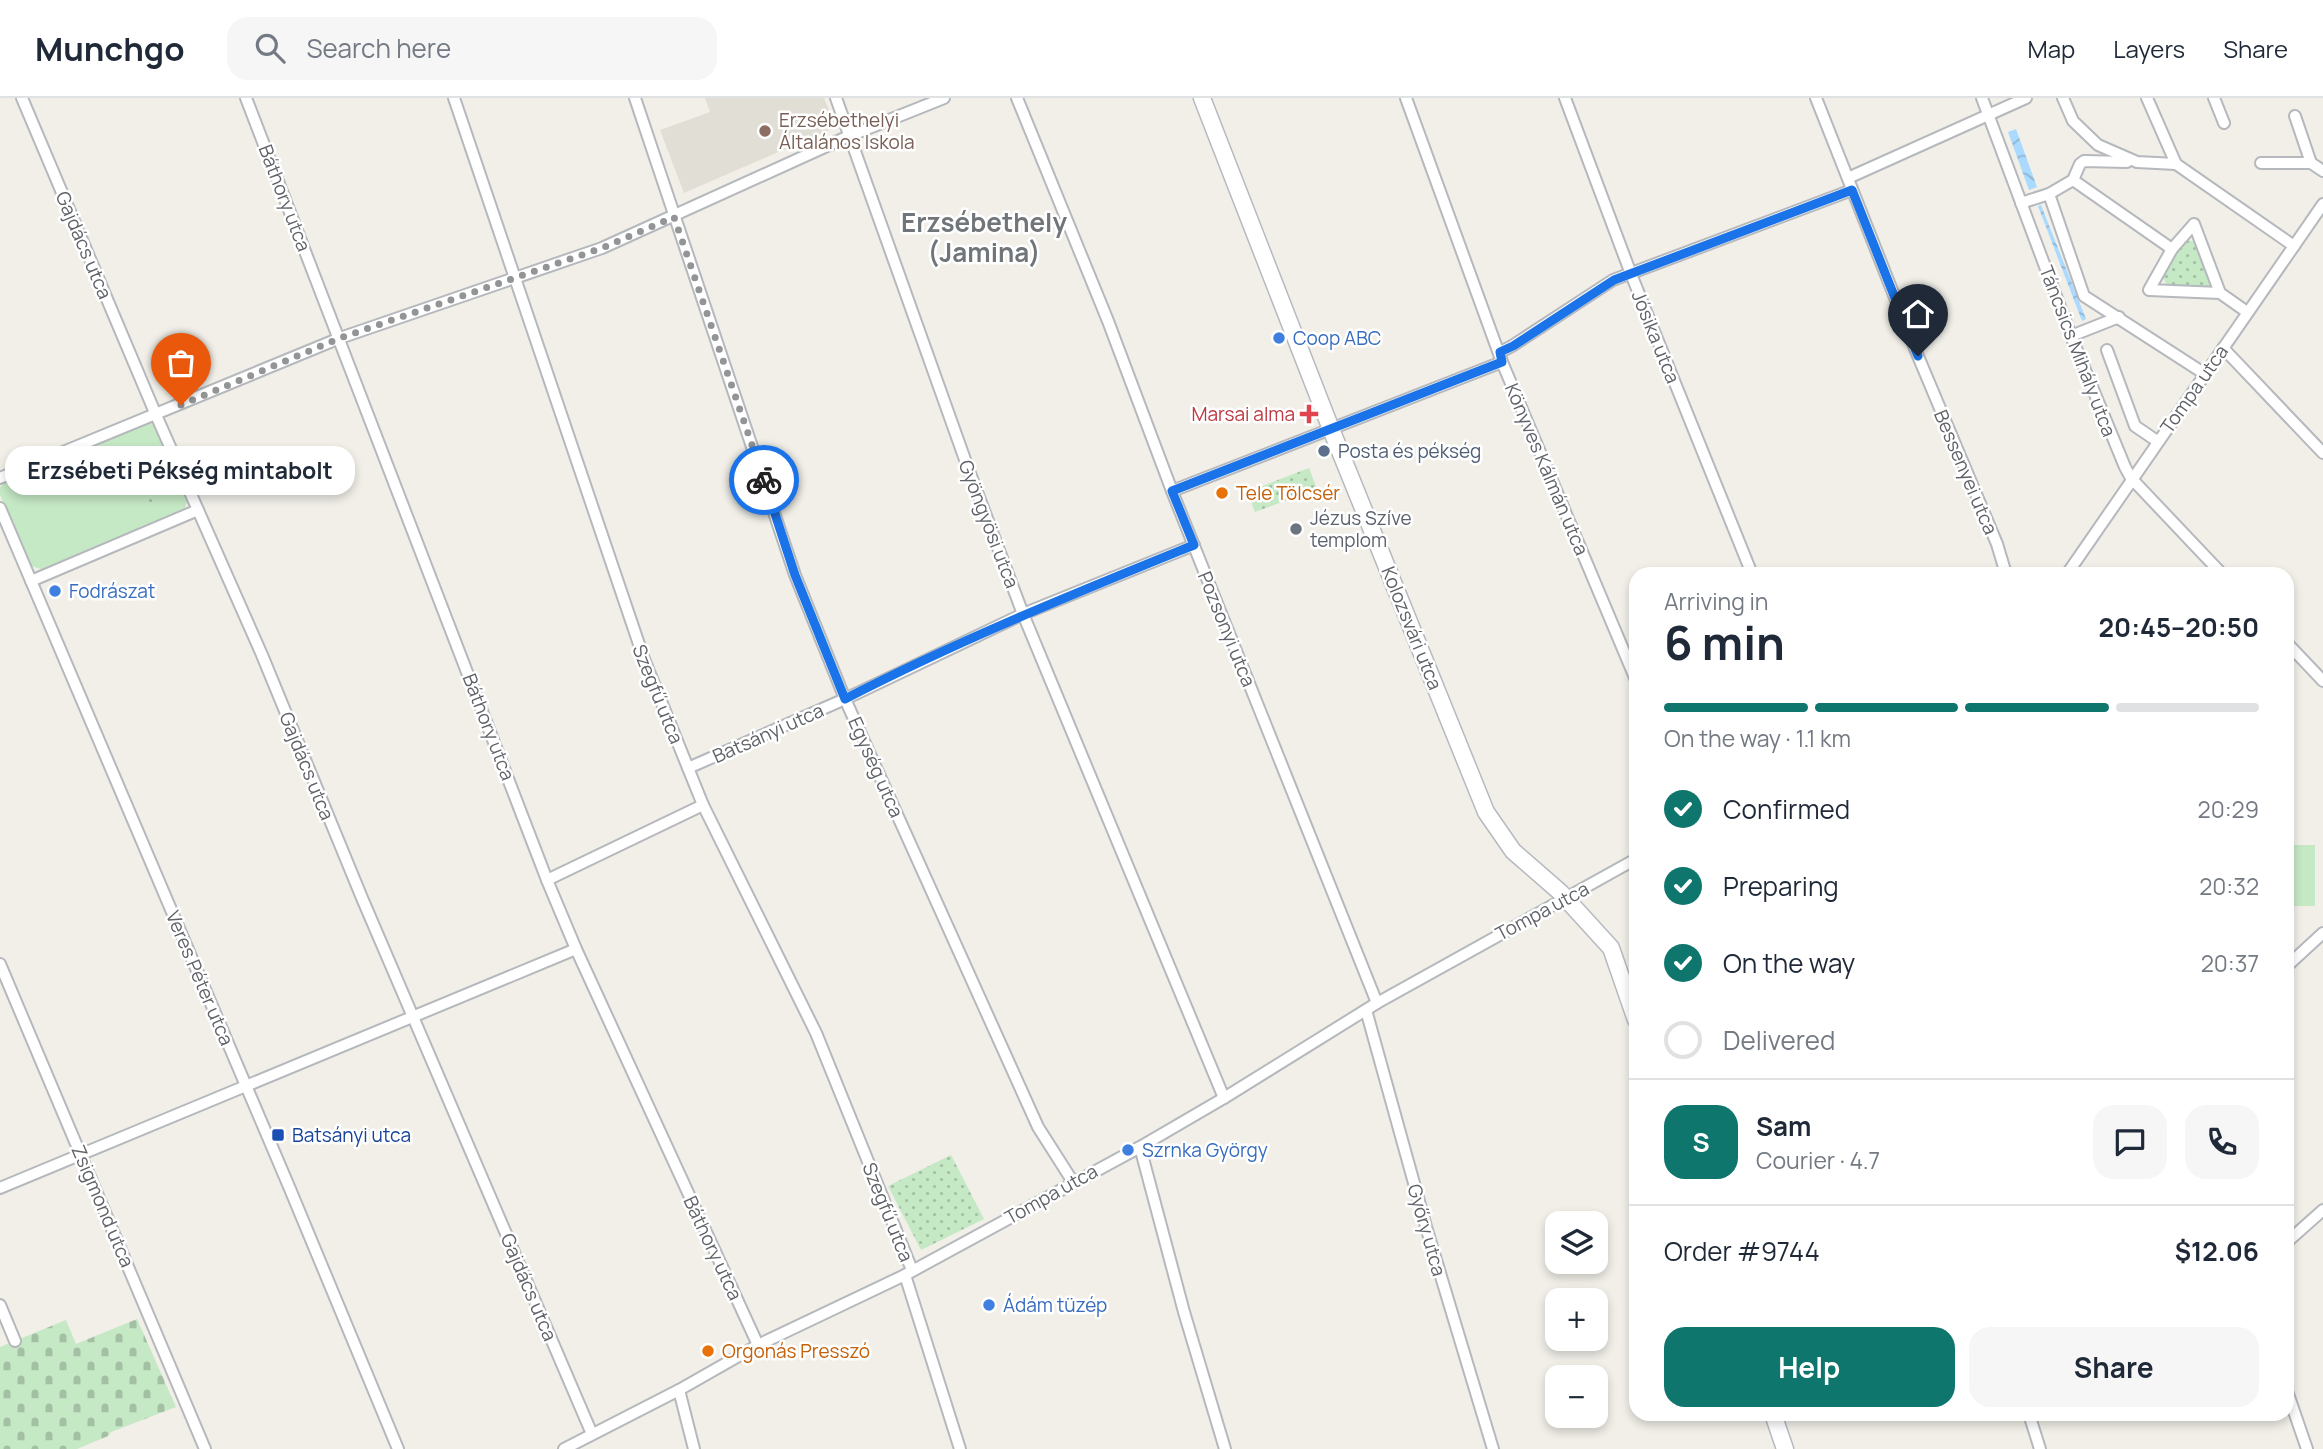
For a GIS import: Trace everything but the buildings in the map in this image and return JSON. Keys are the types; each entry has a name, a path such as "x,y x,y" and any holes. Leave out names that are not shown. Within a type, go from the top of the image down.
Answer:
{"street":[{"name":"Gajdács utca","path":"22,98 156,415 262,655 362,898 592,1434"},
{"name":"Báthory utca","path":"246,98 547,880 576,949 758,1345"},
{"name":"Szegfű utca","path":"454,98 644,659 704,805 816,1033 909,1273 960,1449"},
{"name":"Egység utca","path":"635,98 795,575 845,699 1038,1127 1073,1182"},
{"name":"Gyöngyösi utca","path":"835,98 1023,614 1224,1098"},
{"path":"0,478 340,338 602,248 849,136 944,98"},
{"name":"Pozsonyi utca","path":"1017,98 1108,320 1172,491 1377,1003"},
{"name":"Kolozsvári utca","path":"1202,98 1331,429 1486,812 1513,851 1567,899 1611,948 1629,1000"},
{"name":"Könyves Kálmán utca","path":"1406,98 1501,357 1629,663"},
{"name":"Jósika utca","path":"1565,98 1631,274 1749,567"},
{"name":"Bessenyei utca","path":"1816,98 1918,356 1997,544 2004,567"},
{"name":"Táncsics Mihály utca","path":"1982,98 2124,467 2131,478 2215,567"},
{"path":"1848,178 2026,98"},
{"path":"2063,98 2073,121 2085,135 2102,147 2137,162"},
{"path":"2147,98 2176,164 2294,246"},
{"path":"2214,98 2224,123"},
{"path":"2295,116 2311,163"},
{"path":"2099,161 2102,147"},
{"path":"2021,203 2049,194 2073,180 2084,161 2176,164"},
{"path":"2261,163 2311,163 2323,171"},
{"path":"2073,180 2172,249"},
{"path":"1172,491 1331,429 1501,357 1513,346 1614,280 1852,190"},
{"path":"2049,194 2084,296 2205,373"},
{"name":"Tompa utca","path":"2072,567 2294,246 2319,219 2323,204"},
{"path":"2220,293 2149,290 2172,249 2194,224 2220,293 2247,313"},
{"path":"2071,335 2119,317"},
{"path":"2223,348 2323,453"},
{"path":"2107,350 2135,426 2157,441"},
{"name":"Veres Péter utca","path":"0,508 398,1449"},
{"path":"31,582 198,510"},
{"name":"Batsányi utca","path":"688,768 845,699 1023,614 1194,545"},
{"path":"2294,650 2323,681"},
{"path":"547,880 704,805"},
{"name":"Tompa utca","path":"564,1449 679,1390 758,1345 909,1273 1140,1147 1377,1003 1629,863"},
{"path":"2294,960 2323,933"},
{"path":"0,1188 576,949"},
{"name":"Zsigmond utca","path":"0,964 205,1449"},
{"name":"Győry utca","path":"1366,1010 1427,1230 1493,1449"},
{"path":"1140,1147 1184,1312 1225,1449"},
{"path":"2294,1236 2323,1210"},
{"path":"0,1305 15,1341"},
{"path":"679,1390 694,1449"},
{"path":"2294,1411 2307,1449"},
{"path":"1775,1421 1785,1449"},
{"path":"2031,1421 2040,1449"}],"shaded area":[{"path":"705,98 824,98 836,127 684,193 660,130 710,112"}],"green space":[{"path":"2186,240 2198,242 2214,287 2167,286 2162,275"},
{"path":"150,423 156,425 188,499 184,510 44,570 31,566 0,495 0,487 7,481"},
{"path":"150,461 166,498 148,506 132,468"},
{"path":"1309,468 1317,489 1255,512 1247,492"},
{"path":"2294,845 2315,845 2315,906 2294,906"},
{"path":"951,1155 984,1219 921,1250 888,1186"},
{"path":"137,1319 176,1407 111,1432 108,1436 77,1449 0,1449 0,1347 66,1320 76,1344"}],"water":[{"path":"2016,129 2037,187 2029,190 2008,132"},
{"path":"2041,205 2086,319 2082,321 2038,206"}],"way so far":[{"path":"181,405 340,338 602,248 674,217 764,480"}],"place":[{"name":"Erzsébethelyi Általános Iskola","path":"765,131"},
{"name":"Coop ABC","path":"1279,338"},
{"name":"Erzsébeti Pékség mintabolt","path":"181,405"},
{"name":"Marsai alma","path":"1309,414"},
{"name":"Posta és pékség","path":"1324,451"},
{"name":"Tele Tölcsér","path":"1222,493"},
{"name":"Jézus Szíve templom","path":"1296,529"},
{"name":"Fodrászat","path":"55,591"},
{"name":"Batsányi utca","path":"278,1135"},
{"name":"Szrnka György","path":"1128,1150"},
{"name":"Ádám tüzép","path":"989,1305"},
{"name":"Orgonás Presszó","path":"708,1351"}],"district":[{"name":"Erzsébethely (Jamina)","path":"984,237"}],"route":[{"path":"764,480 795,575 845,699 1023,614 1194,545 1172,491 1502,362 1500,352 1614,280 1852,190 1918,356"}]}
